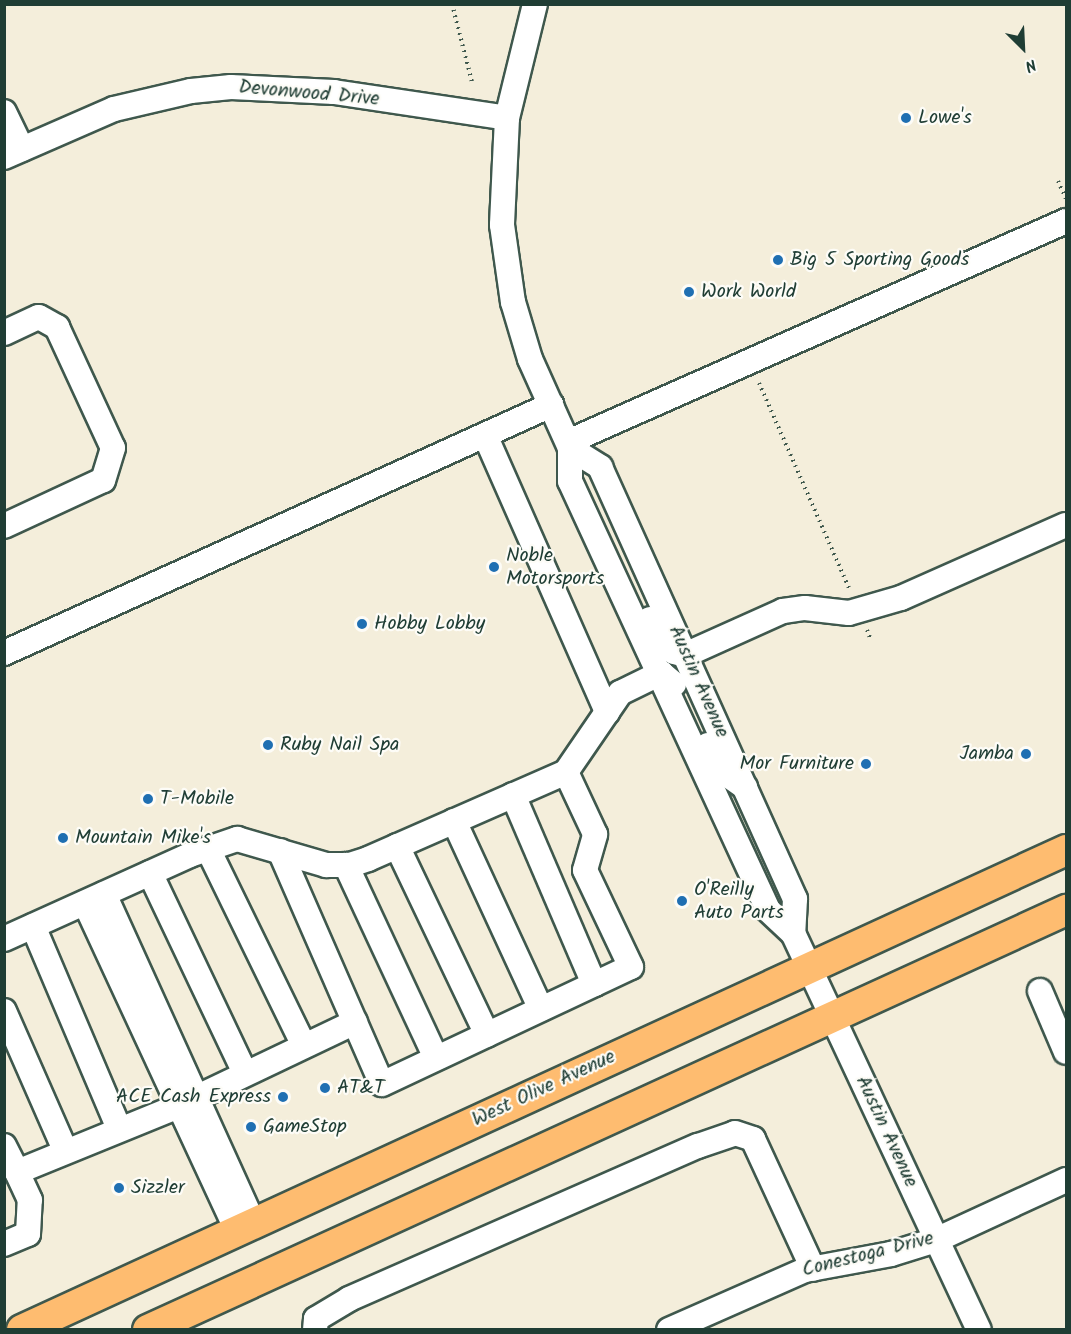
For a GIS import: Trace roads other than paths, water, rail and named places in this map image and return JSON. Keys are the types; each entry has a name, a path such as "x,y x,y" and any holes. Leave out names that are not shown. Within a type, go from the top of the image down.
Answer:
{"main road":[{"name":"West Olive Avenue","path":"22,1329 1066,850"},
{"path":"148,1329 1066,910"}],"street":[{"path":"507,118 535,4"},
{"name":"Devonwood Drive","path":"13,153 114,109 191,91 231,87 334,92 507,118"},
{"path":"4,112 13,153"},
{"name":"Austin Avenue","path":"507,118 502,225 513,302 531,359 569,445 570,481 662,673 768,910 793,933 979,1329"},
{"path":"569,445 1066,220"},
{"path":"4,333 39,317 57,327 113,448 104,480 4,526"},
{"path":"4,653 551,405"},
{"path":"485,435 606,712"},
{"name":"Austin Avenue","path":"569,445 600,467 795,899 793,933"},
{"path":"604,552 627,569 663,642 674,652 685,655 783,611 859,611 931,586 1066,525"},
{"path":"4,939 150,873 237,839 326,865 346,865 397,846 566,772 620,693 662,673 686,696 719,769 745,787"},
{"path":"280,851 382,1084 631,967 585,870 595,834 566,772"},
{"path":"513,795 594,984"},
{"path":"454,821 541,1009"},
{"path":"397,846 487,1035"},
{"path":"208,849 304,1046"},
{"path":"346,865 436,1058"},
{"path":"150,873 245,1074"},
{"path":"94,898 245,1227"},
{"path":"33,926 119,1129"},
{"path":"1040,991 1066,1052"},
{"path":"4,1011 65,1150"},
{"path":"17,1172 65,1150 187,1101 355,1022"},
{"path":"315,1329 316,1319 349,1299 698,1146 735,1133 753,1139 813,1269"},
{"path":"4,1146 30,1200 28,1234 4,1244"},
{"name":"Conestoga Drive","path":"669,1329 775,1281 813,1269 891,1254 936,1240 1066,1180"}],"place":[{"name":"Lowe's","path":"906,118"},
{"name":"Big 5 Sporting Goods","path":"778,260"},
{"name":"Work World","path":"689,292"},
{"name":"Noble Motorsports","path":"494,567"},
{"name":"Hobby Lobby","path":"362,624"},
{"name":"Ruby Nail Spa","path":"268,745"},
{"name":"Jamba","path":"1026,754"},
{"name":"Mor Furniture","path":"866,764"},
{"name":"T-Mobile","path":"148,799"},
{"name":"Mountain Mike's","path":"63,838"},
{"name":"O'Reilly Auto Parts","path":"682,901"},
{"name":"AT&T","path":"325,1088"},
{"name":"ACE Cash Express","path":"283,1097"},
{"name":"GameStop","path":"251,1127"},
{"name":"Sizzler","path":"119,1188"}]}
